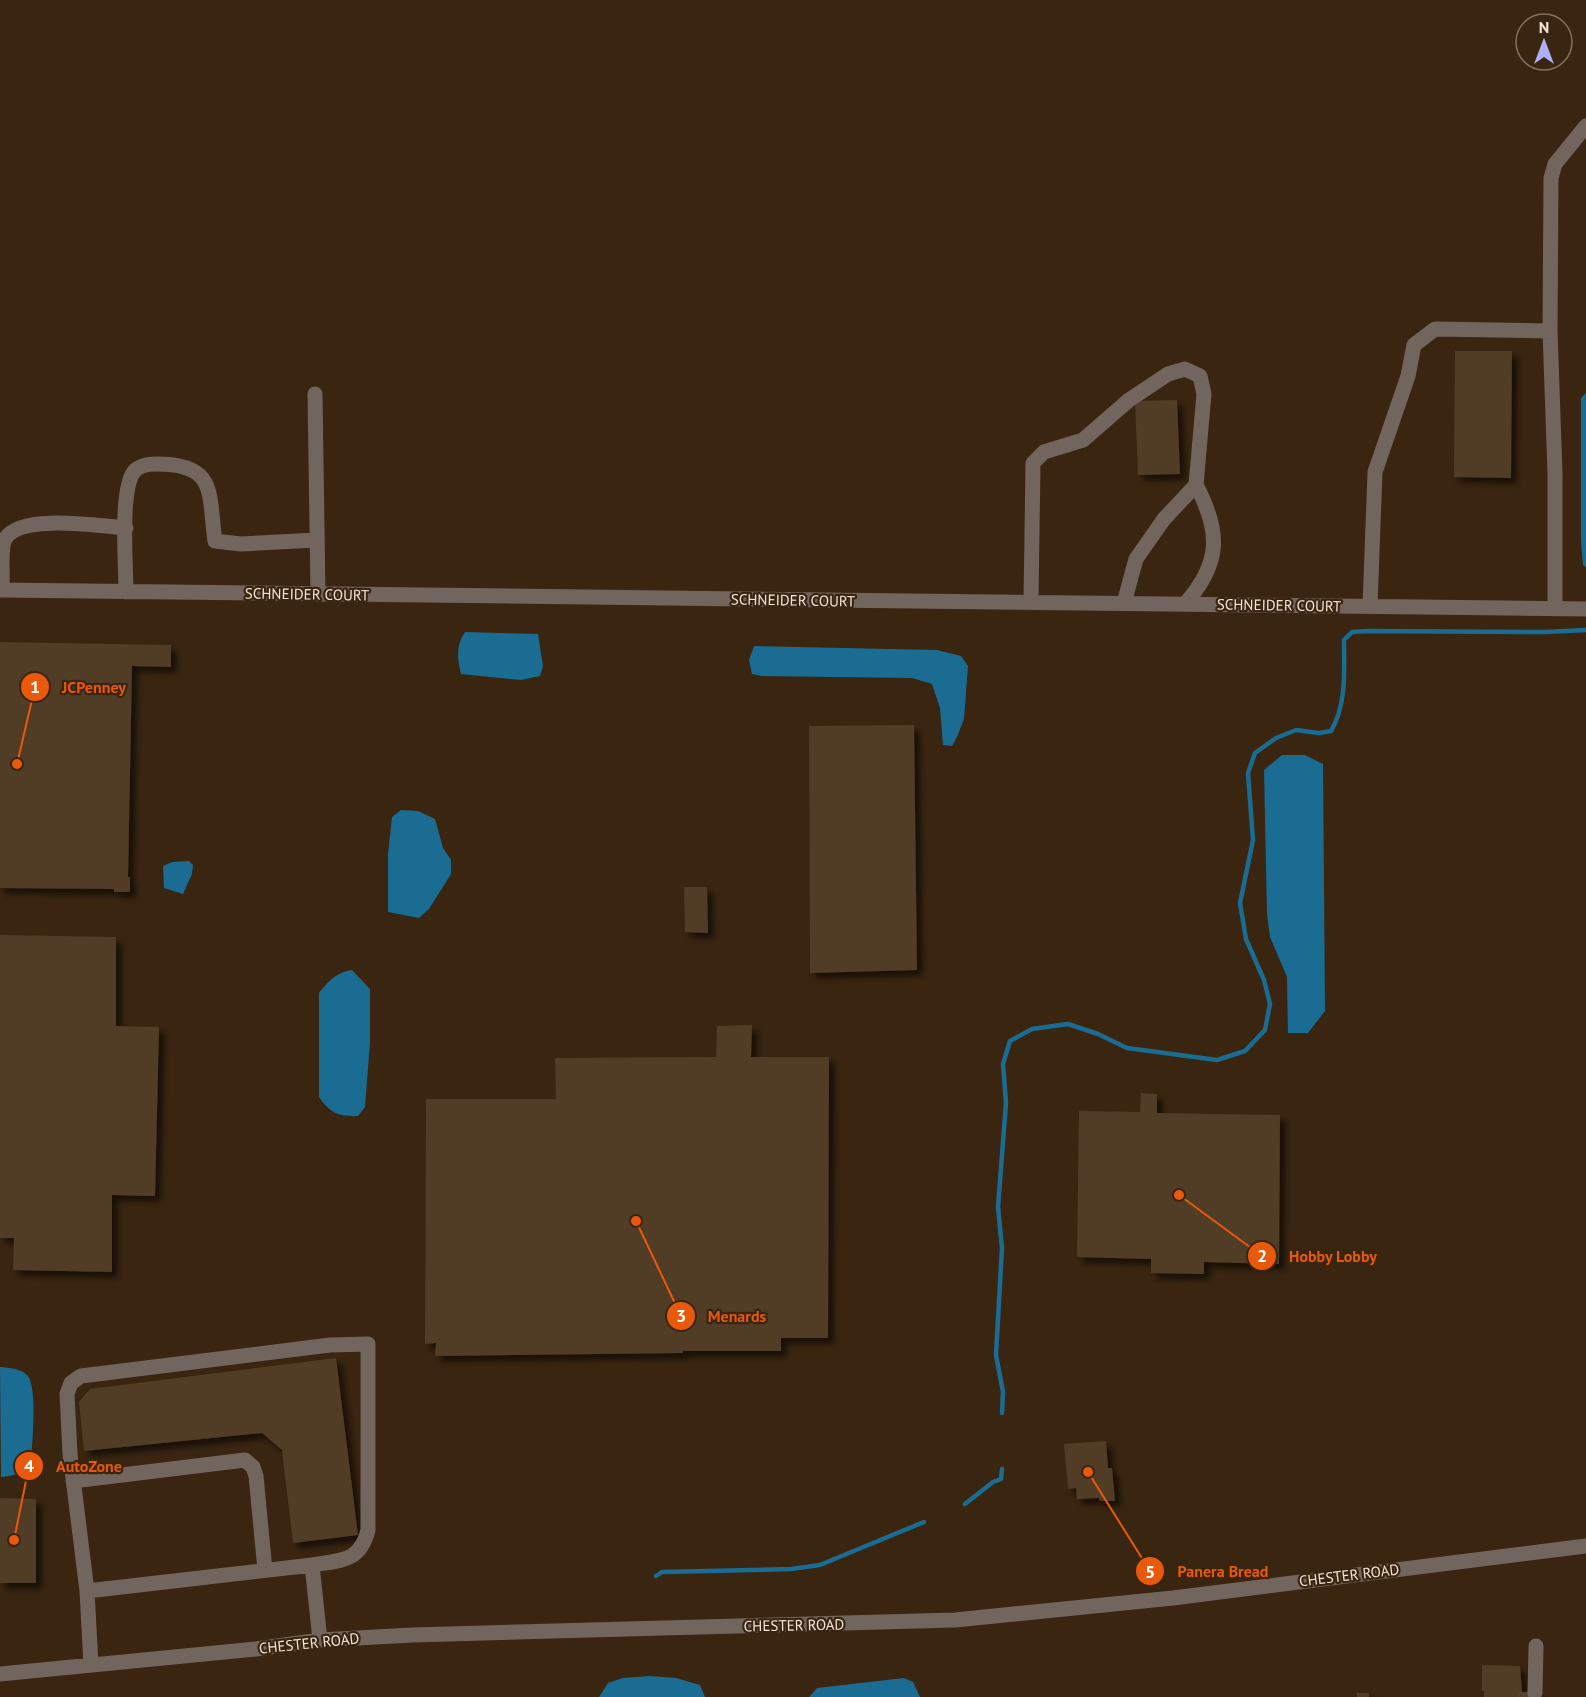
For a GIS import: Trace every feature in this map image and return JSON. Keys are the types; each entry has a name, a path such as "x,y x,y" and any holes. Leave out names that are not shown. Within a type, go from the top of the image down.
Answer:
{"street":[{"path":"1555,608 1555,473 1550,331 1551,178 1555,164 1586,126"},
{"path":"1370,606 1375,472 1408,376 1414,345 1436,330 1550,331"},
{"path":"1031,602 1033,464 1044,452 1083,440 1129,400 1168,374 1185,369 1200,376 1204,394 1196,485 1214,528 1213,548 1204,580 1185,604"},
{"path":"315,394 318,594"},
{"path":"126,592 126,495 133,473 140,466 167,464 184,466 199,474 208,485 215,541 241,544 316,540"},
{"path":"1124,603 1136,559 1164,519 1196,485"},
{"path":"1,590 3,541 12,531 21,526 67,523 126,528"},
{"name":"SCHNEIDER COURT","path":"1,590 1586,609"},
{"path":"87,1591 312,1565 350,1558 365,1543 368,1530 368,1344 330,1345 81,1376 70,1383 67,1394 73,1481 87,1591 91,1665"},
{"path":"73,1481 245,1460 253,1467 256,1476 265,1570"},
{"name":"CHESTER ROAD","path":"0,1674 256,1649 320,1640 412,1635 955,1620 1173,1598 1586,1546"},
{"path":"312,1565 320,1640"},
{"path":"1530,1692 1531,1647"}],"water":[{"path":"1586,393 1586,567 1583,565 1581,541 1581,398"},
{"path":"465,632 538,634 543,666 540,676 521,680 461,674 458,652"},
{"path":"754,646 937,650 961,656 968,666 964,719 957,737 952,746 943,745 940,708 932,684 912,678 752,674 749,660"},
{"path":"1282,755 1305,755 1323,764 1325,1011 1308,1033 1288,1033 1287,977 1270,937 1267,914 1264,770"},
{"path":"401,810 418,811 435,819 443,848 451,860 451,874 429,909 419,918 388,912 388,854 392,817"},
{"path":"189,861 193,865 192,874 183,894 164,888 163,866 172,862"},
{"path":"352,970 370,989 370,1042 365,1107 358,1116 340,1115 327,1107 319,1097 319,993 333,978"},
{"path":"0,1367 18,1370 27,1375 32,1391 34,1416 31,1460 19,1473 1,1477"},
{"path":"650,1676 676,1678 700,1685 705,1697 599,1697 608,1683 623,1678"},
{"path":"904,1678 913,1682 920,1697 809,1697 817,1688"}],"building":[{"path":"1455,351 1512,351 1511,478 1454,477"},
{"path":"1177,400 1180,474 1138,475 1135,401"},
{"path":"0,642 171,645 171,667 132,666 128,877 130,877 130,892 114,892 114,889 0,888"},
{"path":"914,725 917,970 810,973 809,726"},
{"path":"684,887 707,887 708,933 685,932"},
{"path":"0,935 116,937 116,1026 159,1027 155,1196 112,1195 112,1272 13,1270 14,1238 0,1238"},
{"path":"752,1025 751,1057 829,1057 828,1338 781,1338 781,1351 435,1356 436,1343 425,1344 426,1099 556,1099 555,1058 716,1057 717,1026"},
{"path":"1141,1093 1157,1094 1157,1113 1280,1115 1279,1264 1204,1262 1204,1274 1151,1273 1151,1259 1077,1257 1079,1111 1140,1112"},
{"path":"336,1358 358,1535 293,1543 282,1450 262,1433 84,1451 79,1402 90,1389"},
{"path":"1106,1441 1108,1468 1112,1468 1115,1501 1100,1501 1099,1498 1077,1499 1076,1488 1068,1489 1064,1444"},
{"path":"0,1498 36,1499 36,1583 0,1583"},
{"path":"1482,1665 1520,1666 1522,1692 1538,1693 1538,1697 1484,1697"},
{"path":"1357,1693 1369,1693 1369,1697 1357,1697"}],"waterway":[{"path":"1002,1413 1003,1392 996,1355 1002,1248 998,1207 1006,1103 1003,1064 1010,1041 1032,1029 1068,1024 1098,1034 1127,1048 1217,1060 1245,1051 1265,1030 1270,1004 1264,980 1246,939 1240,903 1253,840 1248,773 1255,753 1276,738 1296,730 1319,733 1331,731 1340,710 1342,698 1344,640 1352,632 1367,631 1545,632 1586,630"},
{"path":"965,1504 993,1482 1001,1479 1002,1469"},
{"path":"656,1576 662,1572 791,1569 820,1565 924,1522"}],"tunnel":[{"path":"1525,1692 1525,1697"}],"place":[{"name":"JCPenney","path":"17,764"},
{"name":"Hobby Lobby","path":"1179,1195"},
{"name":"Menards","path":"636,1221"},
{"name":"Panera Bread","path":"1088,1472"},
{"name":"AutoZone","path":"14,1540"}]}
